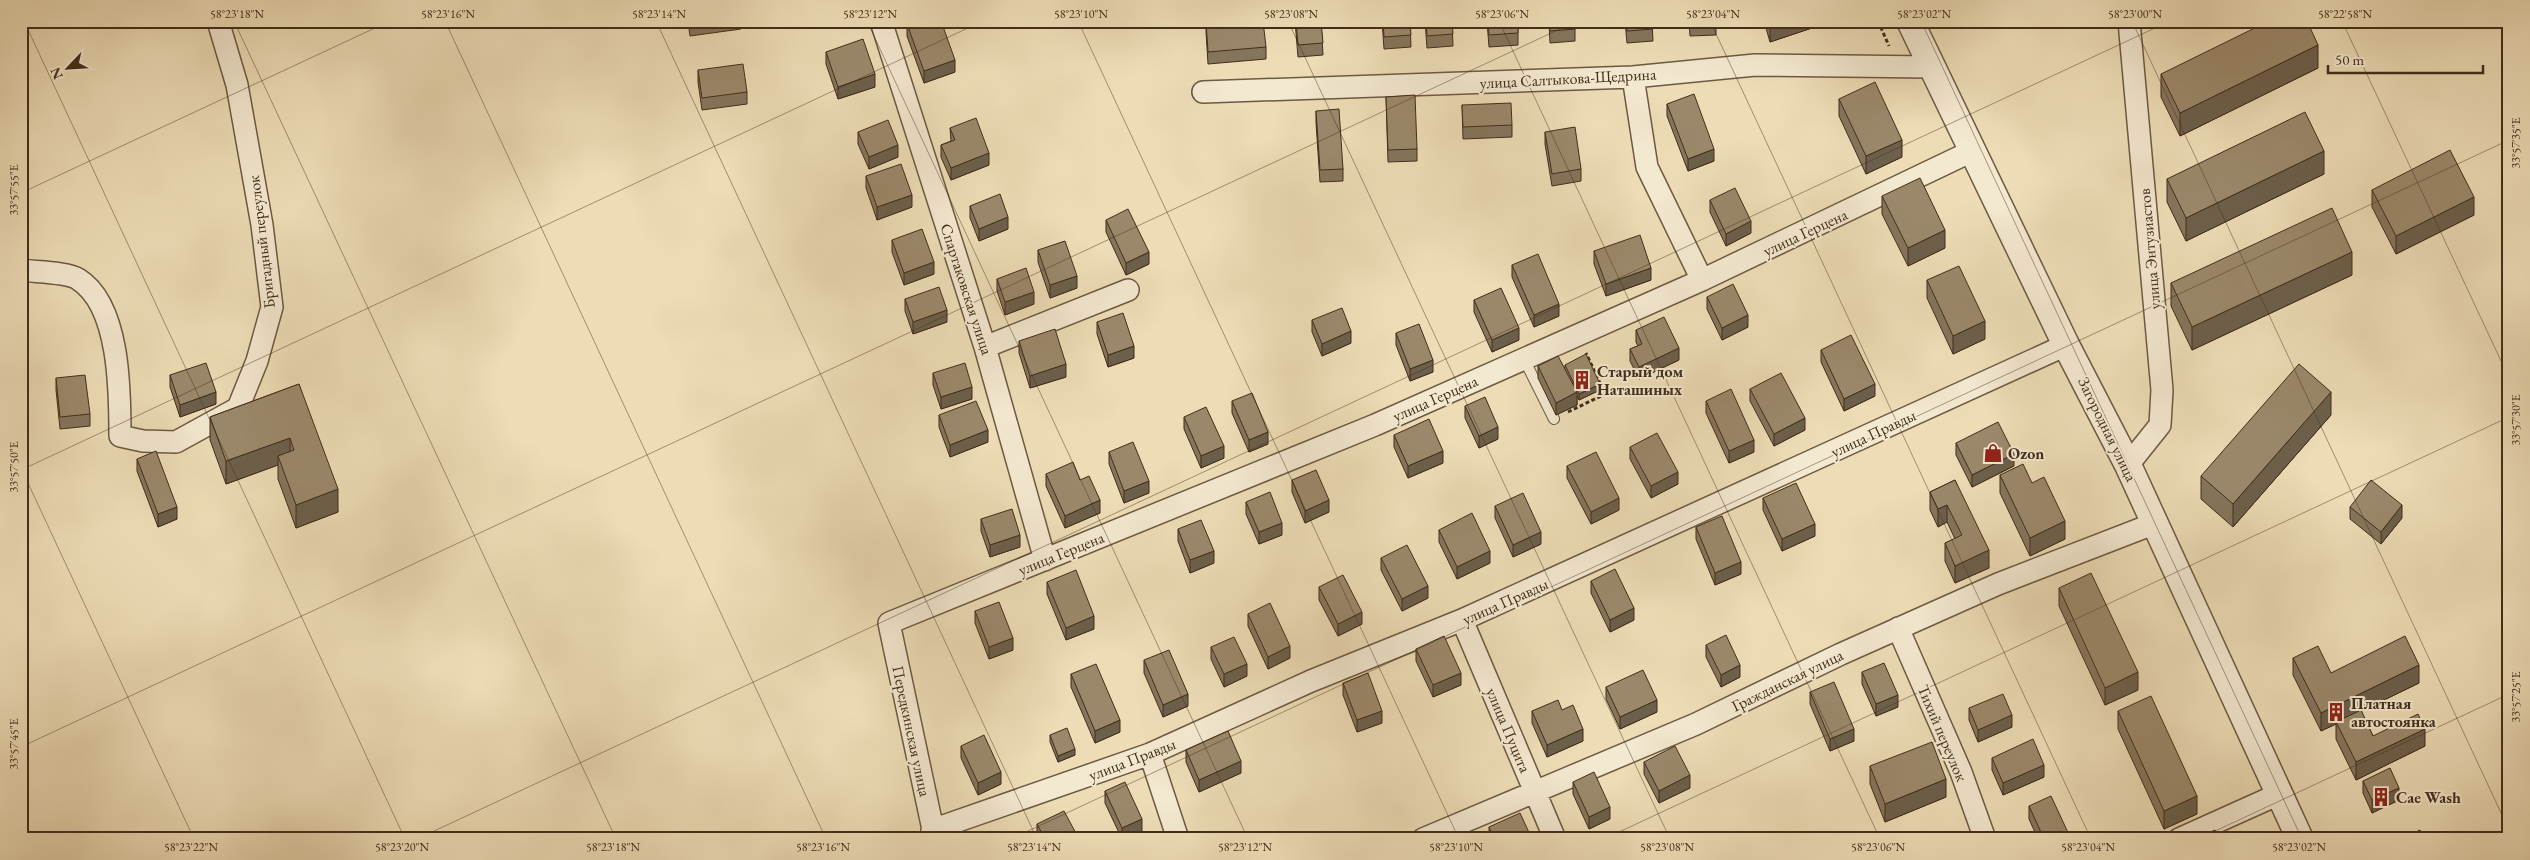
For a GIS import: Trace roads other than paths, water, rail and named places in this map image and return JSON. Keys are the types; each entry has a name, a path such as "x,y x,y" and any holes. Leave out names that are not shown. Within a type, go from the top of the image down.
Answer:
{"street":[{"name":"Бригадный переулок","path":"21,270 77,278 96,294 112,335 120,395 120,436 143,441 176,442 238,408 256,362 272,307 262,225 239,94 218,21"},
{"name":"Спартаковская улица","path":"881,21 986,347 1045,560"},
{"name":"Загородная улица","path":"1910,21 2066,345 2128,465 2153,524 2300,839"},
{"name":"улица Энтузиастов","path":"2128,465 2160,425 2162,390 2129,21"},
{"name":"улица Салтыкова-Щедрина","path":"1204,92 1633,77 1755,65 1932,67"},
{"path":"1633,77 1647,167 1702,280"},
{"name":"улица Герцена","path":"889,623 1375,425 1702,280 1972,151"},
{"path":"986,347 1128,290"},
{"name":"улица Правды","path":"934,834 1150,754 1311,681 1462,620 2066,345"},
{"name":"Гражданская улица","path":"1423,839 1534,790 1696,724 1898,628 1998,584 2153,524"},
{"name":"улица Пуцита","path":"1462,620 1555,839"},
{"name":"Передкинская улица","path":"889,623 934,834"},
{"name":"Тихий переулок","path":"1898,628 1961,772 1985,839"},
{"path":"1150,754 1178,839"},
{"path":"2179,839 2279,794"}],"lane":[{"path":"1524,359 1554,419"}],"place":[{"name":"Старый дом Наташиных","path":"1582,380"},
{"name":"Ozon","path":"1993,453"},
{"name":"Платная автостоянка","path":"2336,712"},
{"name":"Cae Wash","path":"2381,797"}]}
